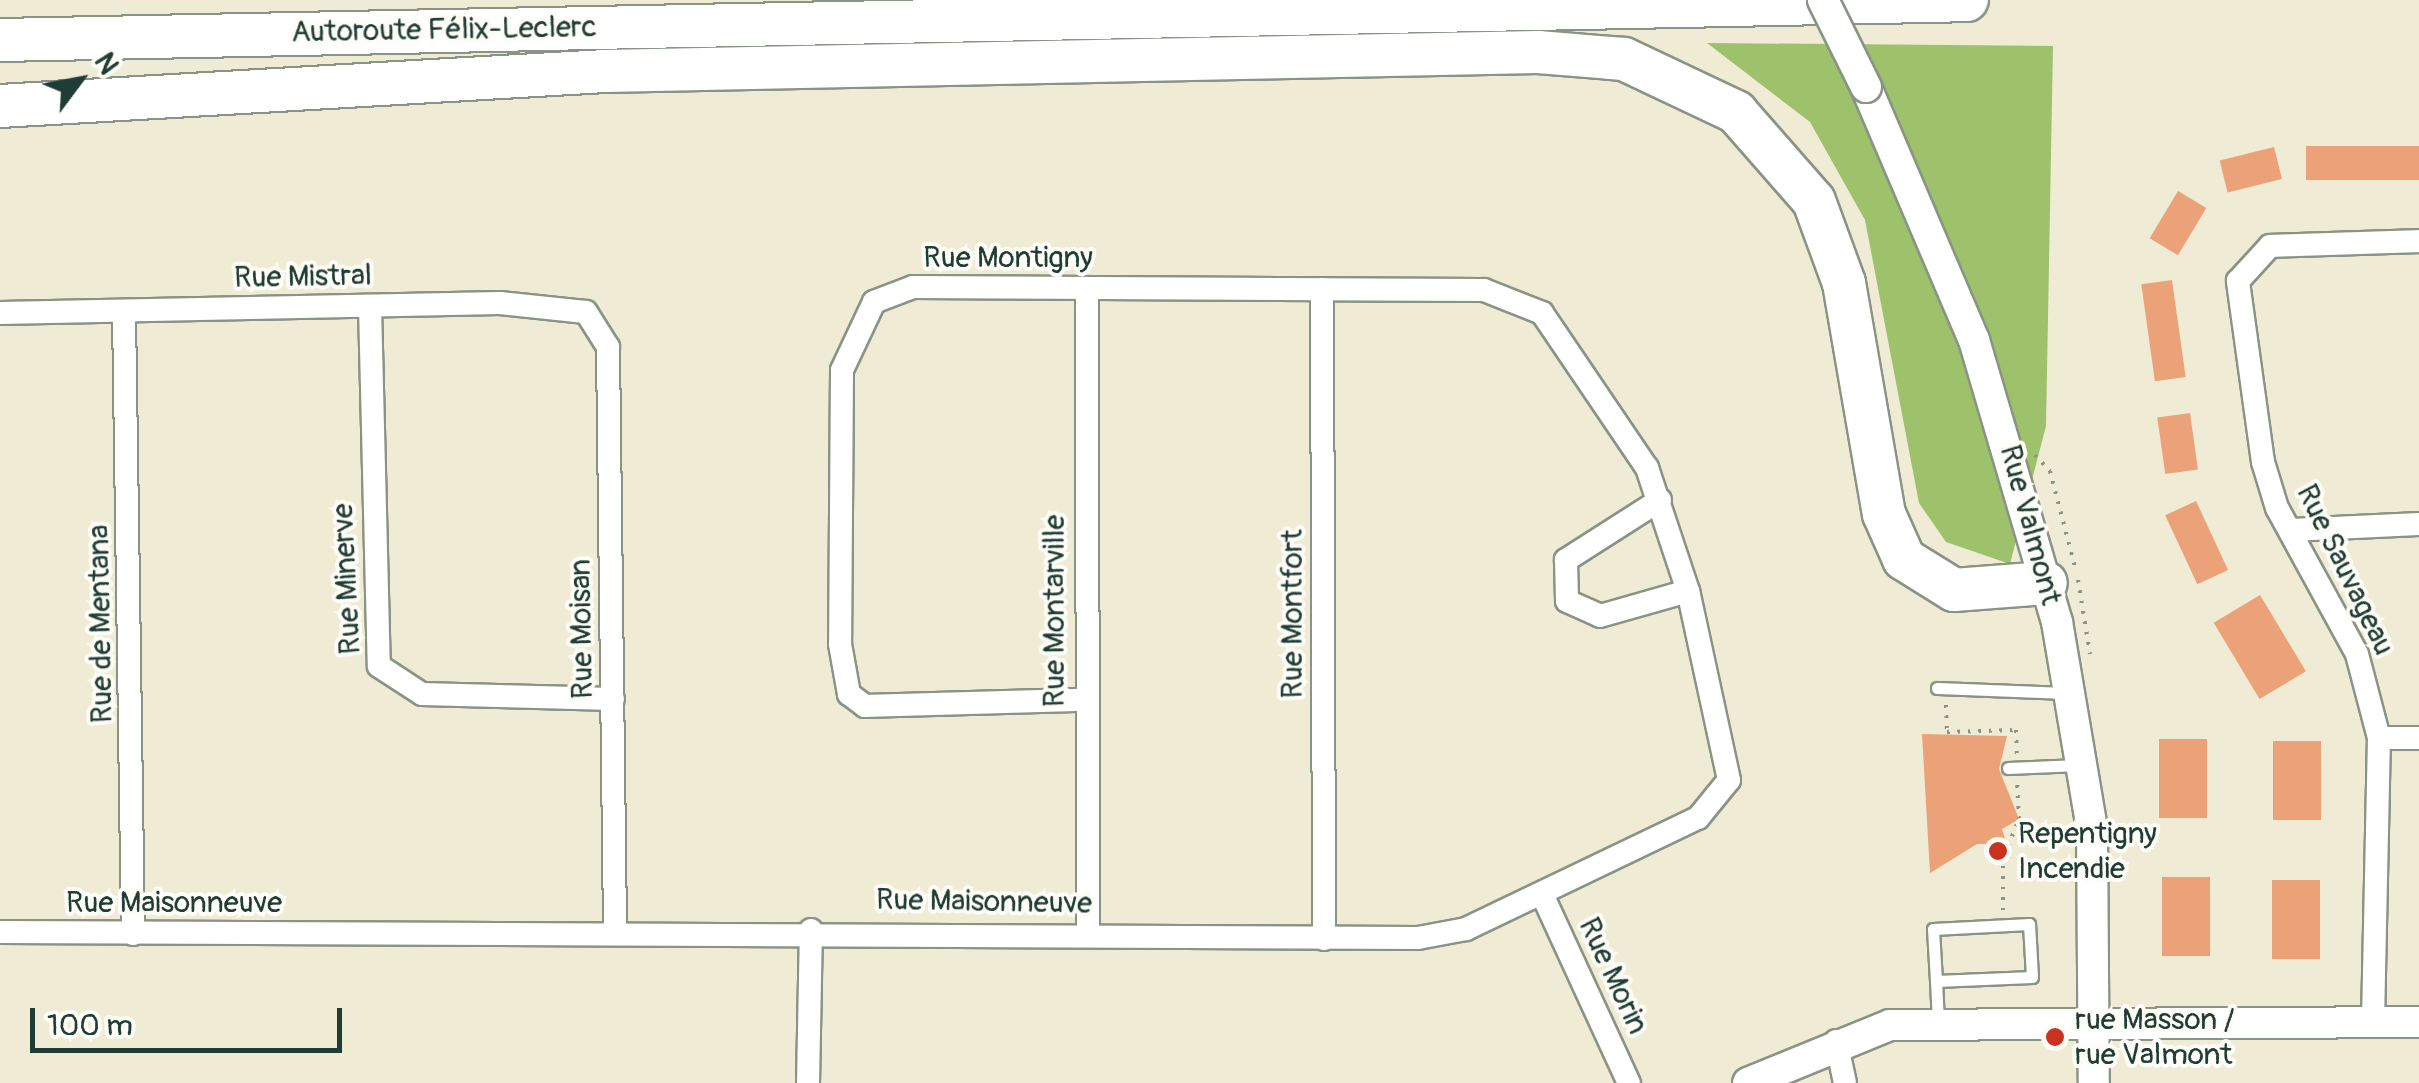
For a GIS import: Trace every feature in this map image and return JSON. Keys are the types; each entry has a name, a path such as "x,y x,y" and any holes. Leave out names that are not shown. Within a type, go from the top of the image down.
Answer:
{"highway":[{"name":"Autoroute Félix-Leclerc","path":"0,40 1409,6 1967,0"},
{"path":"0,79 552,28"},
{"path":"0,106 636,70 1538,52 1624,60 1736,112 1814,201 1844,283 1884,514 1904,559 1954,590 2046,583"}],"street":[{"name":"Rue Valmont","path":"1823,0 1866,86 1974,340 2046,583 2085,765 2098,1020 2094,1083"},
{"name":"Rue Sauvageau","path":"2372,1022 2379,738 2358,654 2291,530 2251,405 2237,310 2245,267 2270,246 2419,241"},
{"name":"Rue Montigny","path":"1084,700 865,706 849,694 840,644 842,390 848,347 874,302 913,287 1484,290"},
{"name":"Rue Montarville","path":"1088,288 1084,700 1088,934"},
{"name":"Rue Montfort","path":"1322,289 1324,939"},
{"name":"Rue Maisonneuve","path":"0,932 811,930 1324,939 1442,935 1542,894 1698,818 1721,797 1725,753 1688,591 1660,500 1568,342 1520,297 1484,290"},
{"name":"Rue Mistral","path":"0,314 563,304 600,328"},
{"name":"Rue Minerve","path":"370,306 379,666 422,694 613,699"},
{"name":"Rue de Mentana","path":"124,312 133,934"},
{"name":"Rue Moisan","path":"600,328 608,348 615,931"},
{"path":"1660,500 1566,560 1568,600 1600,616 1688,591"},
{"path":"2291,530 2419,524"},
{"path":"2379,738 2419,738"},
{"name":"Rue Morin","path":"1542,894 1629,1083"},
{"path":"808,1083 811,930"},
{"path":"1755,1082 1836,1042 1938,1022 2419,1022"},
{"path":"1836,1042 1844,1083"}],"lane":[{"path":"1936,688 2072,692"},
{"path":"2012,768 2085,765"},
{"path":"1936,981 2032,977 2030,924 1933,929 1938,1022"}],"path":[{"path":"1946,716 1947,732 2016,730 2012,768"},
{"path":"2008,846 2018,802"},
{"path":"2003,900 2004,860"}],"green space":[{"path":"1707,43 2053,46 2046,426 2010,564 1946,542 1919,503 1865,220 1810,122"}],"building":[{"path":"2306,146 2419,146 2419,180 2306,180"},
{"path":"2274,147 2282,179 2228,193 2220,161"},
{"path":"2178,191 2206,208 2178,255 2150,238"},
{"path":"2172,280 2186,377 2155,381 2141,284"},
{"path":"2190,413 2198,469 2165,474 2157,418"},
{"path":"2196,501 2228,570 2197,584 2165,515"},
{"path":"2260,595 2306,671 2260,699 2214,623"},
{"path":"1922,734 2007,736 1999,769 2019,819 2002,829 2011,858 1992,863 1986,844 1977,844 1930,873"},
{"path":"2159,739 2207,739 2207,818 2159,818"},
{"path":"2273,741 2321,741 2321,820 2273,820"},
{"path":"2162,877 2210,877 2210,956 2162,956"},
{"path":"2272,880 2320,880 2320,959 2272,959"}],"place":[{"name":"Repentigny Incendie","path":"1998,851"},
{"name":"rue Masson / rue Valmont","path":"2055,1037"}]}
